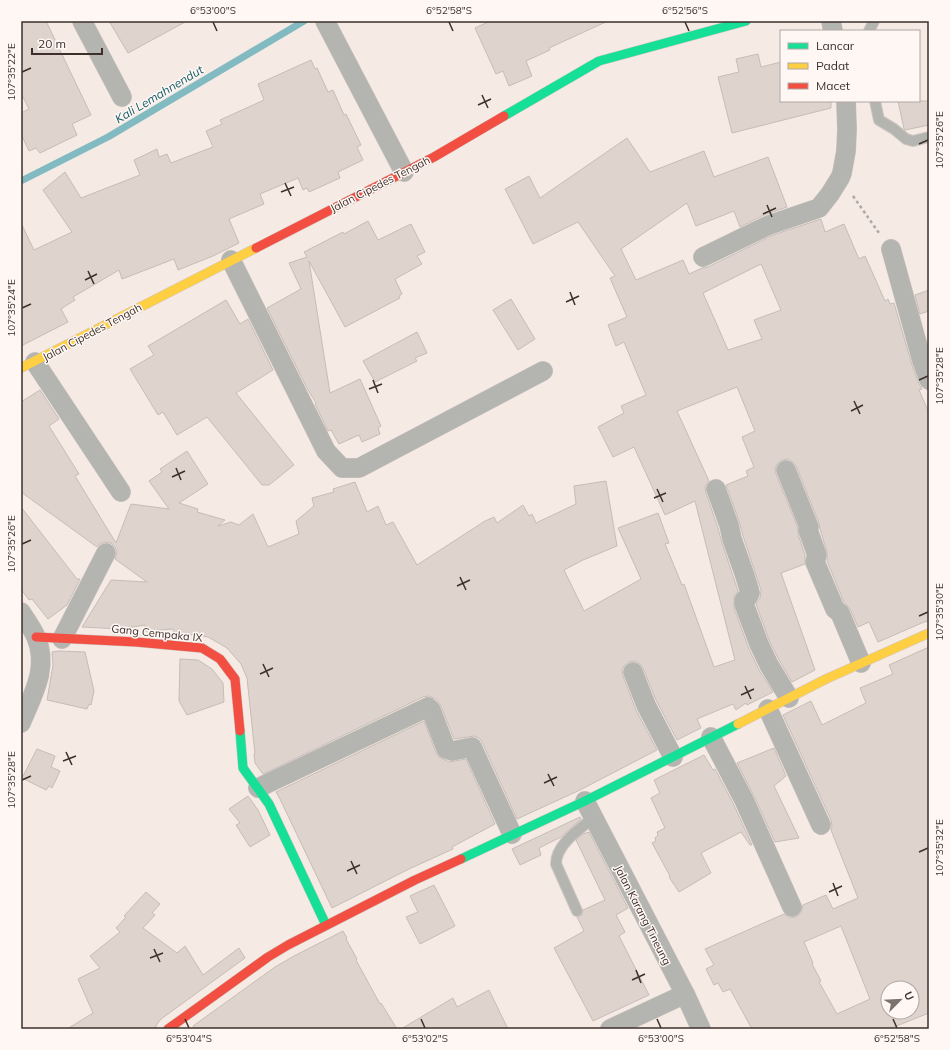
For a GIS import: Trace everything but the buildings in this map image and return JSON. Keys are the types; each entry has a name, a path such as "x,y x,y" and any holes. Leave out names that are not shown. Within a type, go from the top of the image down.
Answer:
{"street":[{"path":"82,21 122,97"},
{"name":"Jalan Cipedes Tengah","path":"28,365 434,157 599,61 746,21"},
{"path":"326,23 404,172"},
{"path":"703,257 769,225 818,208 840,178 846,151 846,102"},
{"path":"891,249 922,361 929,380"},
{"path":"231,260 326,451 342,468 359,468 543,371"},
{"path":"28,365 121,492"},
{"path":"786,470 809,527 808,530 818,555 815,562 835,609 840,613 861,663"},
{"path":"716,489 749,588 750,593 744,600 744,604 759,644 789,698"},
{"path":"62,638 106,553"},
{"path":"21,612 36,637 41,658 41,669 37,686 21,723"},
{"path":"168,1029 268,957 288,945 415,880 512,834 589,810 673,757 711,737 826,679 929,633"},
{"name":"Gang Cempaka IX","path":"36,637 136,642 202,648 220,659 234,679 243,768 269,804 326,926"},
{"path":"633,672 646,705 673,757"},
{"path":"258,788 428,707 432,710 446,748 452,750 472,747 512,834"},
{"path":"768,708 821,825"},
{"path":"711,737 744,800 792,907"},
{"name":"Jalan Karang Tineung","path":"589,810 685,994 701,1029"},
{"path":"610,1029 685,994"}],"lane":[{"path":"870,30 874,21"},
{"path":"875,102 880,120 906,139 913,141 929,137"},
{"path":"577,912 556,864 556,858 589,810"}],"path":[{"path":"840,178 891,249"}],"waterway":[{"name":"Kali Lemahnendut","path":"21,181 108,137 304,21"}],"traffic: fast":[{"path":"504,116 599,61 746,21"},
{"path":"461,859 585,801 738,724"},
{"path":"240,731 243,768 269,804 326,925"}],"traffic: slow":[{"path":"21,368 256,248"},
{"path":"738,724 826,679 929,633"}],"traffic: jam":[{"path":"256,248 434,157 504,116"},
{"path":"36,637 136,642 202,648 220,659 235,679 240,731"},
{"path":"168,1029 268,957 288,945 415,880 461,859"}]}
